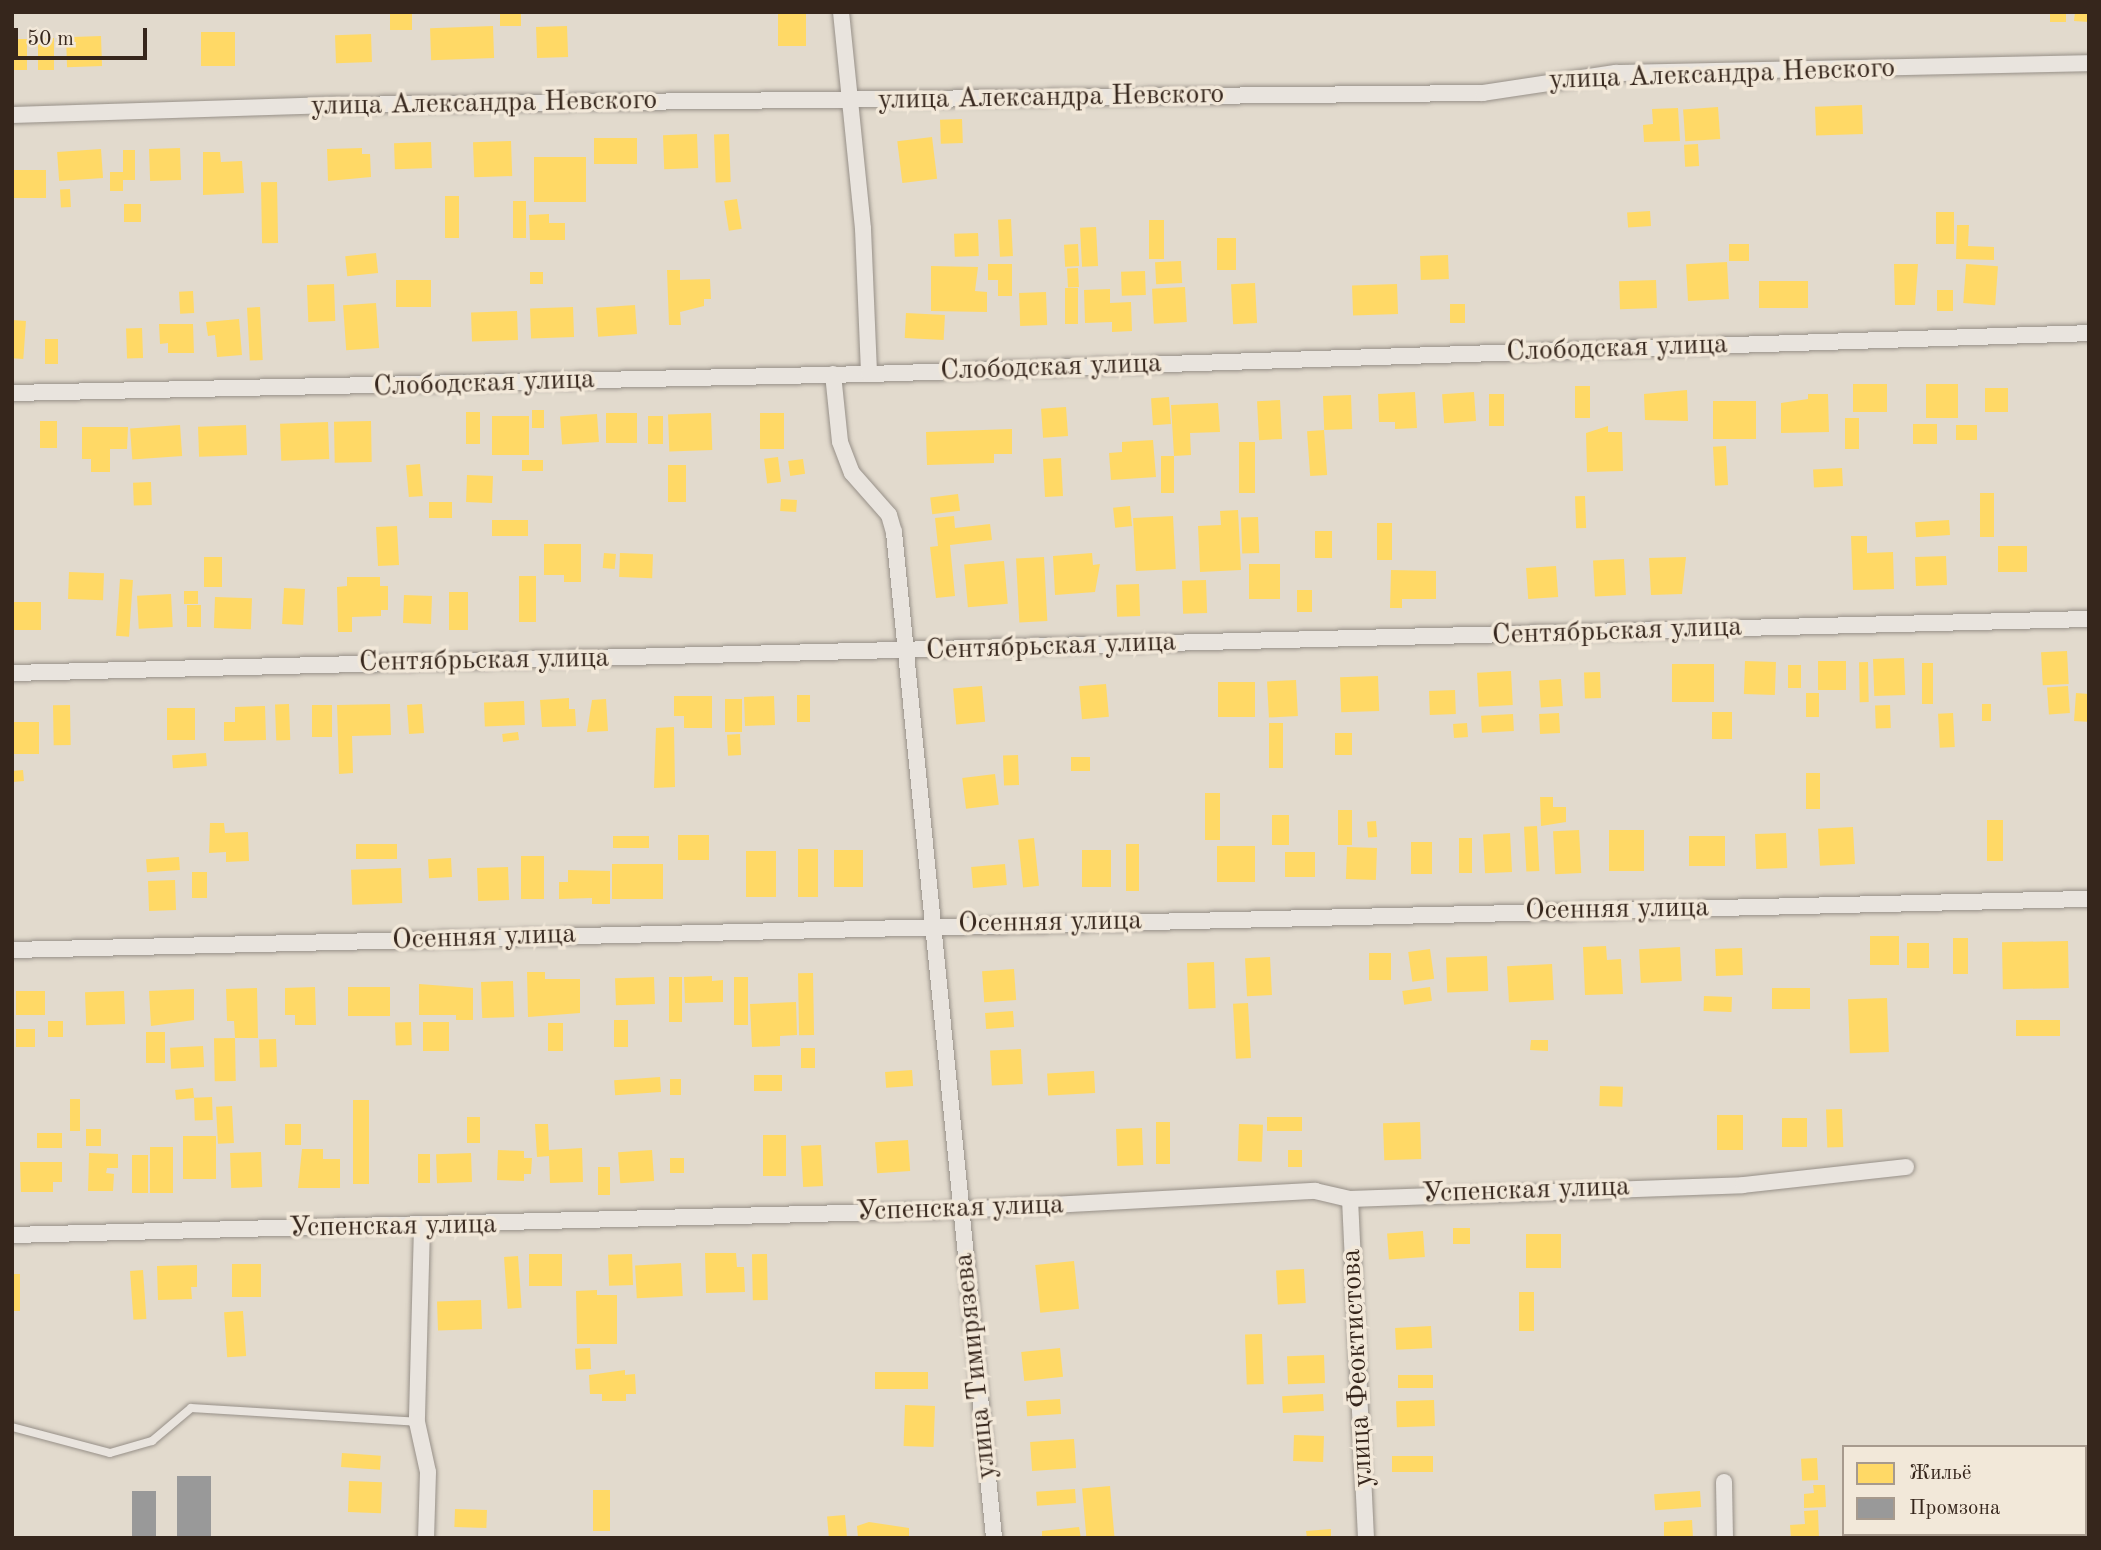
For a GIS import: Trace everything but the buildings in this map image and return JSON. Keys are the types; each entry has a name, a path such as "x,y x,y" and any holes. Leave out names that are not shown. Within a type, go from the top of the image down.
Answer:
{"street":[{"path":"841,12 863,229 869,374"},
{"name":"улица Александра Невского","path":"12,114 333,105 1483,93 1616,73 2089,63"},
{"name":"Слободская улица","path":"12,393 869,374 2089,333"},
{"name":"улица Тимирязева","path":"833,374 840,442 852,473 889,515 894,532 930,926 995,1538"},
{"name":"Сентябрьская улица","path":"12,673 2089,619"},
{"name":"Осенняя улица","path":"12,950 2089,899"},
{"name":"Успенская улица","path":"12,1235 959,1210 1315,1191 1350,1199 1743,1185 1906,1167"},
{"name":"улица Феоктистова","path":"1350,1199 1366,1538"},
{"path":"422,1226 417,1422 428,1472 426,1538"},
{"path":"1724,1482 1725,1538"}],"lane":[{"path":"12,1427 110,1453 152,1441 191,1408 417,1422"}]}
